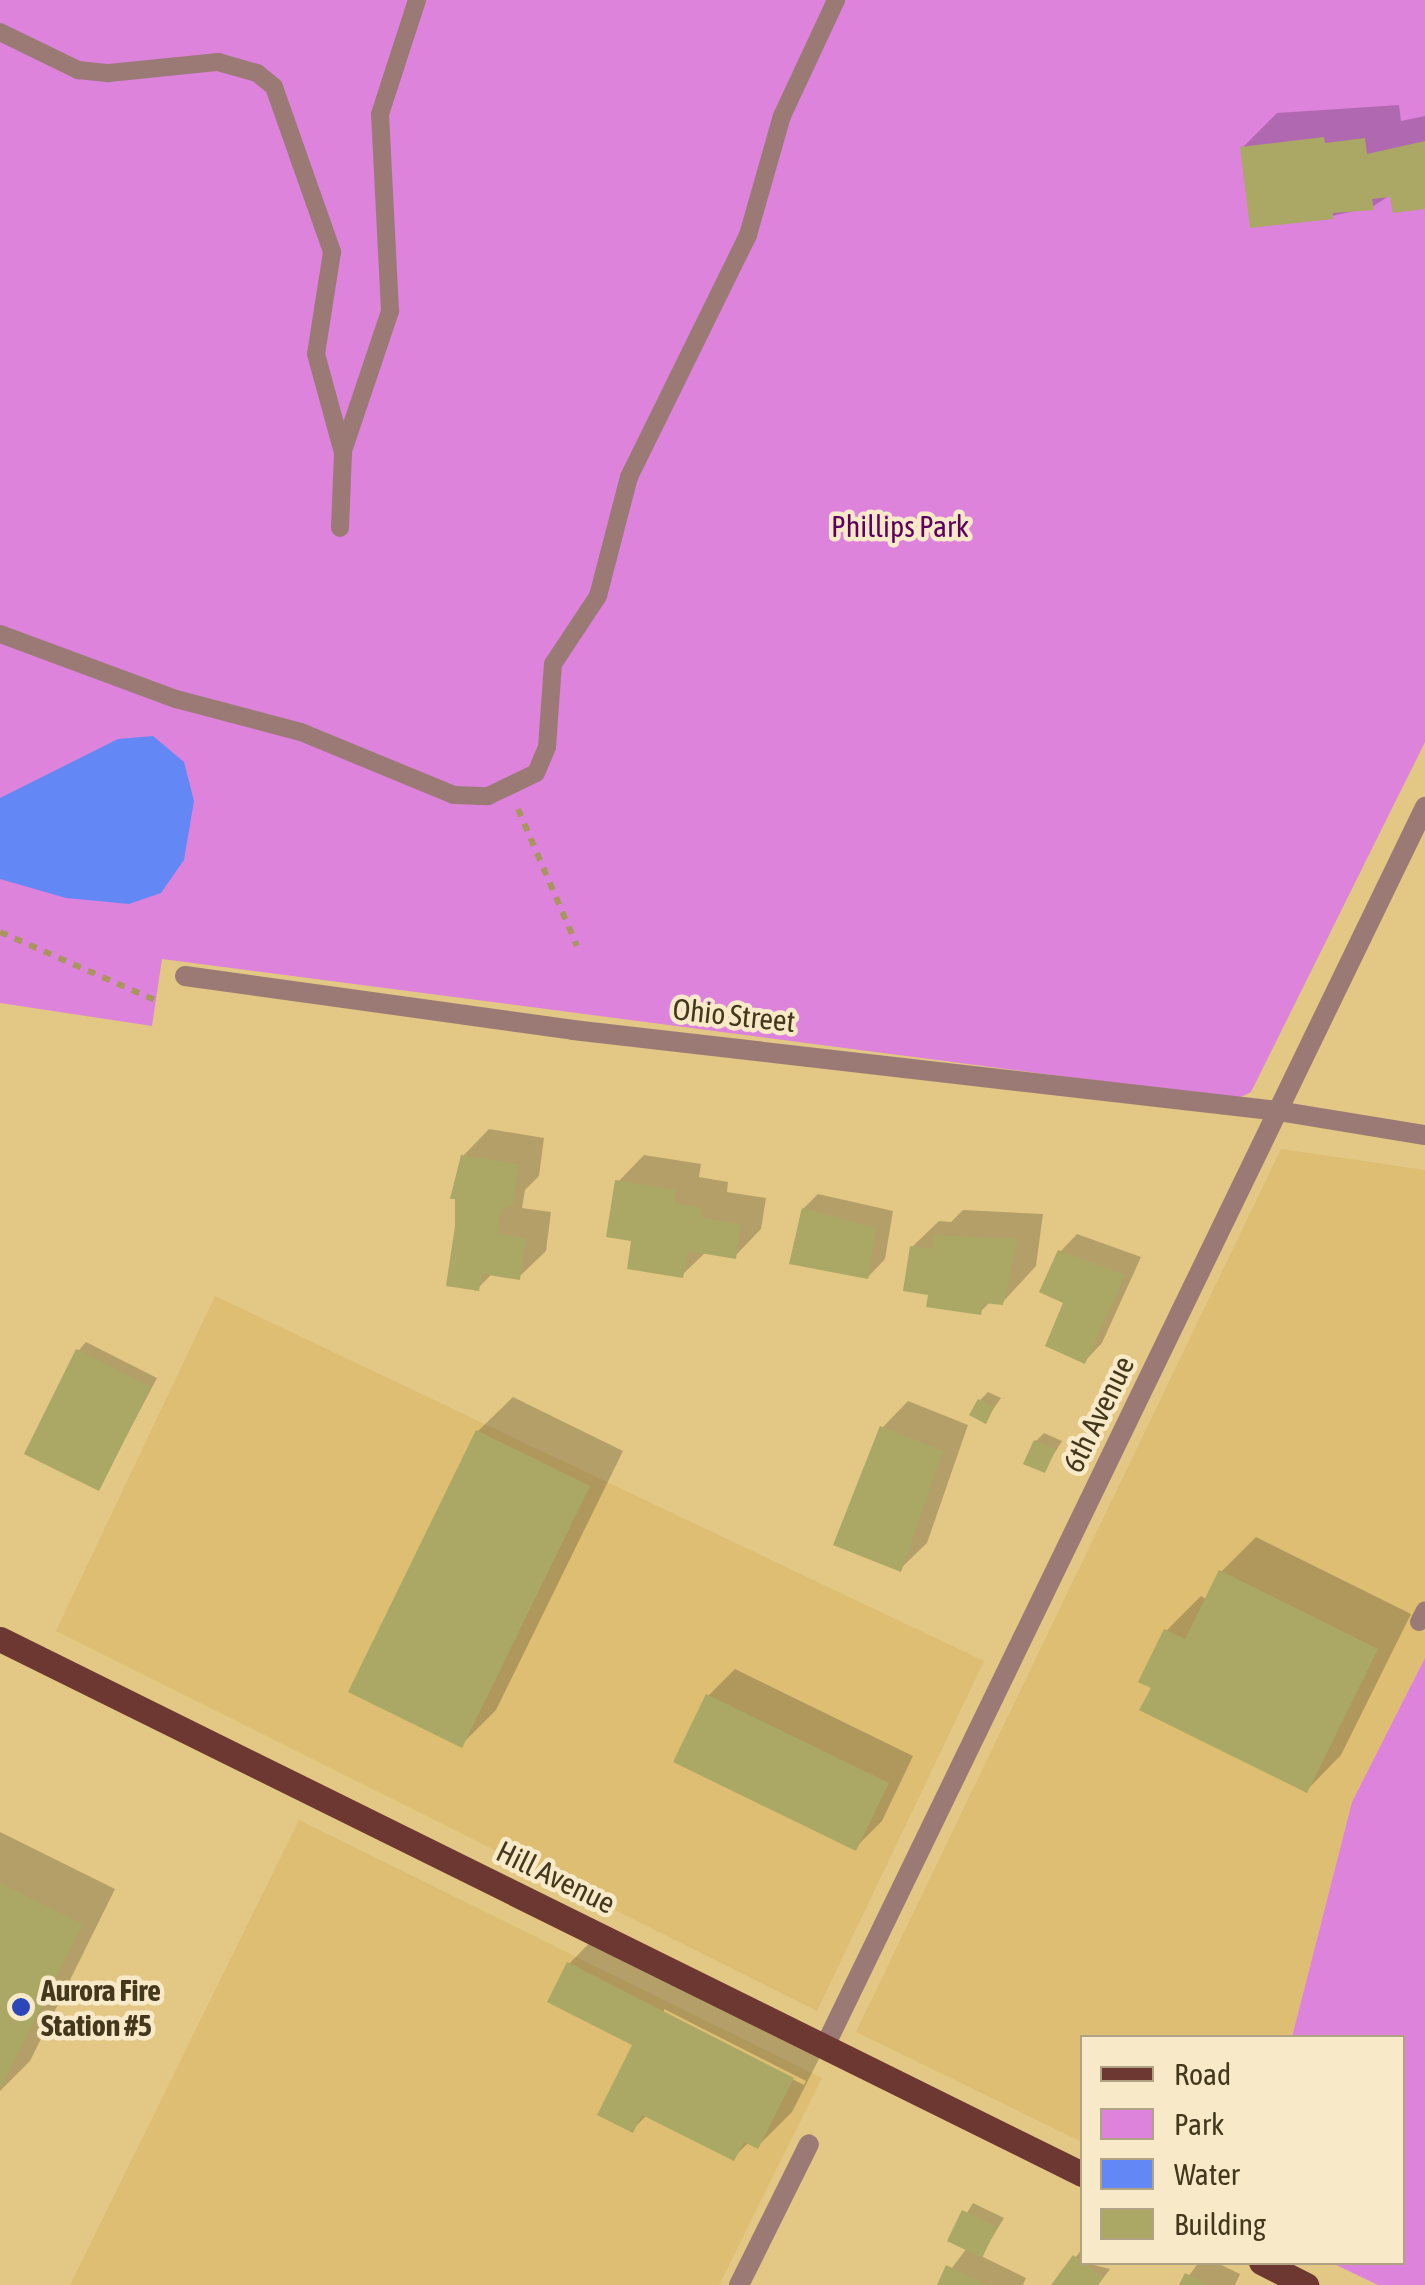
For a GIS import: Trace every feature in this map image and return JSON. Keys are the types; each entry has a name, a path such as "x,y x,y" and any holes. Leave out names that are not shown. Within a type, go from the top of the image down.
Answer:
{"main road":[{"name":"Hill Avenue","path":"0,1638 1080,2173"},
{"path":"1267,2265 1306,2285"}],"street":[{"name":"6th Avenue","path":"825,2046 1425,807"},
{"name":"Ohio Street","path":"185,976 573,1030 1278,1111 1425,1135"},
{"path":"739,2285 810,2144"}],"lane":[{"path":"340,528 343,453 390,311 380,114 417,0"},
{"path":"0,634 176,699 302,732 454,795 510,789 544,762 553,664 598,596 629,478 748,235 782,116 836,0"},
{"path":"0,32 78,70 109,73 218,62 257,73 274,88 332,252 316,354 343,453"}],"path":[{"path":"510,789 577,946"},
{"path":"0,932 155,1000"}],"shaded area":[{"path":"1281,1149 1425,1170 1425,1658 1352,1802 1293,2035 1080,2035 1080,2141 856,2032"},
{"path":"215,1296 984,1661 817,2011 56,1631"},
{"path":"299,1820 822,2078 719,2285 70,2285"}],"green space":[{"name":"Phillips Park","path":"0,0 1425,0 1425,742 1251,1092 1237,1099 162,959 152,1026 0,1003"},
{"path":"1425,1658 1425,2285 1378,2285 1336,2265 1405,2265 1405,2035 1293,2035 1352,1802"}],"water":[{"path":"153,736 184,762 194,801 184,860 161,893 129,904 66,898 0,879 0,798 118,739"}],"building":[{"path":"1324,137 1325,143 1365,138 1367,154 1425,141 1425,209 1393,213 1390,197 1372,199 1374,210 1333,213 1333,219 1250,228 1240,147"},
{"path":"461,1155 519,1164 513,1205 501,1210 497,1234 526,1238 520,1280 482,1274 479,1291 446,1286 455,1226 455,1199 450,1199"},
{"path":"615,1180 676,1190 674,1203 703,1208 702,1218 741,1224 736,1259 688,1251 683,1278 627,1269 631,1241 606,1237"},
{"path":"802,1208 876,1228 868,1279 789,1264"},
{"path":"934,1235 1018,1239 1003,1305 983,1303 981,1315 926,1307 928,1295 903,1291 910,1246 932,1249"},
{"path":"1058,1250 1125,1275 1085,1364 1045,1346 1063,1303 1039,1292"},
{"path":"76,1349 151,1387 99,1491 24,1454"},
{"path":"978,1399 994,1407 986,1424 969,1415"},
{"path":"880,1426 943,1451 901,1572 833,1545"},
{"path":"476,1430 590,1486 462,1748 348,1692"},
{"path":"1034,1440 1056,1449 1045,1473 1023,1464"},
{"path":"1219,1570 1378,1649 1307,1793 1139,1710 1151,1688 1138,1682 1164,1629 1185,1639"},
{"path":"706,1694 889,1783 856,1851 673,1762"},
{"name":"Aurora Fire Station #5","path":"0,1883 83,1924 0,2090"},
{"path":"567,1962 794,2078 758,2149 744,2142 734,2161 642,2115 633,2133 597,2115 632,2045 547,2002"},
{"path":"962,2210 997,2227 982,2258 947,2241"},
{"path":"1073,2255 1080,2265 1103,2278 1098,2285 1051,2285"},
{"path":"946,2265 987,2285 937,2285"},
{"path":"1185,2273 1209,2285 1179,2285"}],"place":[{"name":"Aurora Fire Station #5","path":"21,2007"}]}
